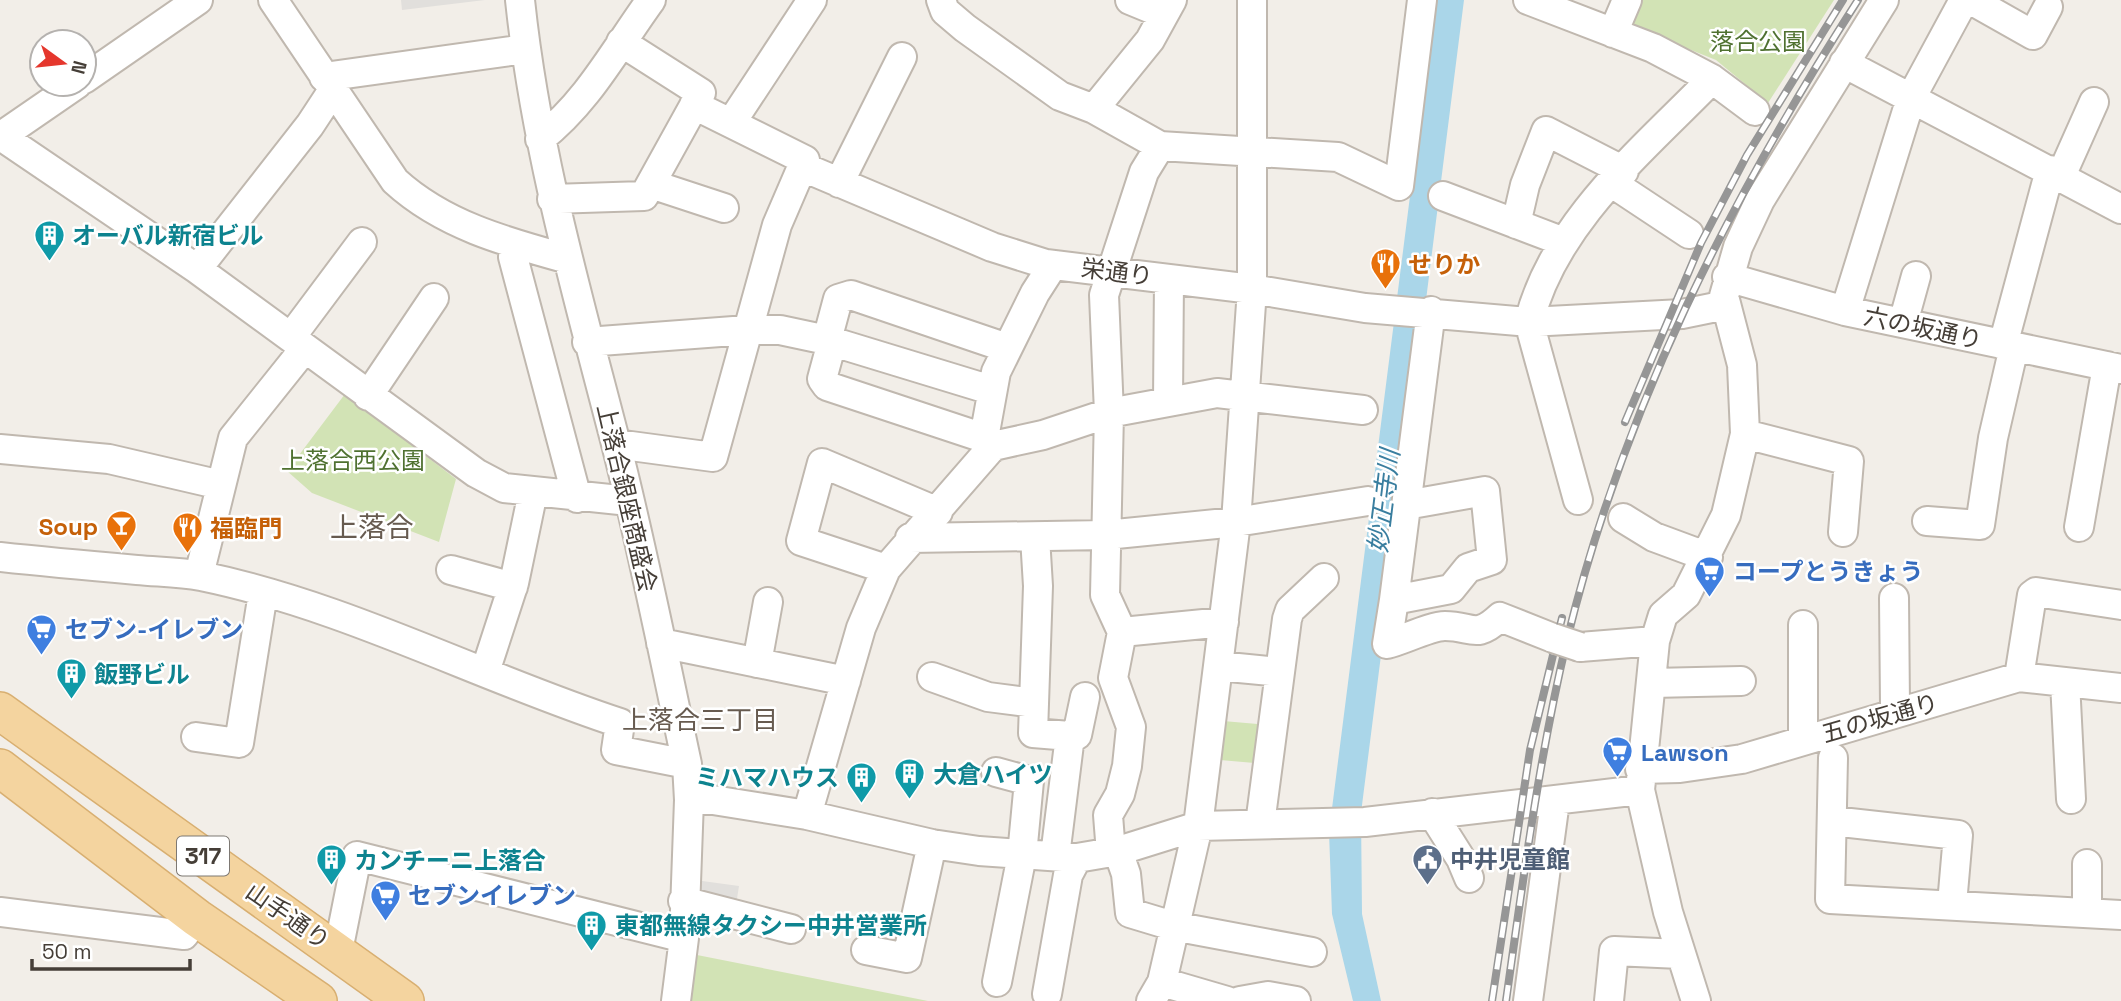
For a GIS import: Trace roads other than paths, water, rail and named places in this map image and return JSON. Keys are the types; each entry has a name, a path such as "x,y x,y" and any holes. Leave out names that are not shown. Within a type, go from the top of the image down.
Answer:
{"main road":[{"name":"山手通り","path":"0,711 405,1001"},
{"name":"317","path":"0,768 197,918 318,1001"}],"street":[{"path":"98,69 198,0"},
{"path":"273,0 395,181 411,197 465,226 568,259"},
{"name":"上落合銀座商盛会","path":"520,0 525,49 552,199 587,342 616,444 687,764 690,800 683,901 684,938 676,1001"},
{"path":"540,139 565,120 582,101 651,0"},
{"path":"695,105 731,123 812,0"},
{"path":"941,0 946,11 965,28 1060,96 1094,108 1160,146 1338,157 1399,186 1422,0"},
{"path":"1094,108 1150,40 1168,7 1130,0"},
{"path":"1227,1001 1156,992 1199,826 1236,522 1247,395 1252,289 1252,0"},
{"path":"1528,0 1653,48 1712,79 1755,111"},
{"path":"1613,33 1627,0"},
{"path":"1696,1001 1680,954 1640,779 1655,641 1663,615 1686,595 1708,557 1726,515 1745,434 1742,365 1726,291 1760,200 1884,0"},
{"path":"1845,310 1911,98 1964,0"},
{"path":"1971,0 2033,35 2048,7"},
{"path":"552,199 644,196 701,93 621,42"},
{"path":"328,83 525,49"},
{"path":"839,183 902,57"},
{"path":"1844,63 2121,209"},
{"path":"1578,500 1529,322 1534,301 1569,231 1712,79"},
{"path":"197,269 310,125 328,83"},
{"path":"57,98 1,136 197,269 476,473 504,488 577,498 629,501"},
{"path":"1927,521 1980,525 2008,346 2055,173 2094,102"},
{"name":"栄通り","path":"731,123 806,160 803,167 839,183 992,247 1053,265 1111,253 1169,279 1365,307 1529,322 1682,314 1726,291"},
{"path":"1516,225 1525,185 1546,131 1618,177 1689,234"},
{"path":"1160,146 1144,172 1111,253 1104,295 1110,413 1104,595 1122,632 1113,678 1131,727 1127,766 1120,794 1108,815 1115,852 1126,874 1130,913 1173,926 1312,952"},
{"path":"616,444 713,457 777,225 803,167"},
{"path":"651,184 724,208"},
{"path":"1443,196 1564,242"},
{"path":"199,575 233,438 362,242"},
{"path":"518,245 513,257 577,498"},
{"path":"807,815 861,628 886,569 910,538 937,512 988,443 991,390 1007,348 1053,265"},
{"path":"1903,323 1916,276"},
{"path":"1168,401 1169,279"},
{"name":"六の坂通り","path":"1726,291 1845,310 2114,368"},
{"path":"1007,348 851,295 838,299 822,379 827,386 988,443 1110,413 1217,393 1363,410"},
{"path":"368,396 434,298"},
{"path":"1435,312 1387,644 1444,626 1476,632 1489,628 1500,617 1581,648 1655,641"},
{"path":"587,342 780,330 830,341 991,390"},
{"path":"2079,527 2114,368"},
{"path":"1745,434 1849,461 1843,532"},
{"path":"0,449 109,458 221,485"},
{"path":"886,569 801,541 822,463 937,512"},
{"path":"1394,600 1451,589 1468,568 1492,560 1485,491 1406,505"},
{"path":"485,672 513,587 533,492"},
{"path":"910,538 1107,535 1236,522 1368,501"},
{"path":"1623,518 1654,537 1708,557"},
{"path":"1035,537 1038,586 1033,733 1077,735 1085,697"},
{"path":"0,557 199,575 263,593 370,626 548,699 620,723 616,750 687,764"},
{"path":"451,570 513,587"},
{"path":"1260,824 1287,619 1290,610 1324,578"},
{"path":"2019,677 2032,595 2036,592 2121,605"},
{"path":"195,737 239,743 263,593"},
{"path":"1894,598 1895,706"},
{"path":"757,663 768,602"},
{"path":"1122,632 1223,622"},
{"path":"1803,625 1803,740"},
{"path":"661,643 846,681"},
{"path":"1218,666 1280,672"},
{"path":"932,677 988,697 1034,703"},
{"name":"五の坂通り","path":"690,800 713,800 807,815 932,844 1022,855 1066,857 1115,852 1199,826 1361,822 1555,801 1680,768 1742,759 2019,677 2121,688"},
{"path":"1652,683 1741,681"},
{"path":"2065,682 2071,799"},
{"path":"1047,994 1068,875 1066,857 1070,736"},
{"path":"1833,758 1830,899 2121,915"},
{"path":"996,772 1029,781 1022,855 997,982"},
{"path":"1528,1001 1555,801"},
{"path":"1432,813 1461,859 1469,878"},
{"path":"1832,821 1958,835 1952,904"},
{"path":"866,950 907,958 932,844"},
{"path":"338,951 357,856 684,938"},
{"path":"2087,864 2087,912"},
{"path":"683,901 791,929"},
{"path":"0,912 184,935 197,918"},
{"path":"1609,1001 1614,951 1680,954"},
{"path":"1240,1001 1268,996 1296,1001"}],"water":[{"name":"妙正寺川","path":"1435,0 1464,0 1361,813 1362,914 1381,1001 1353,1001 1332,914 1329,832"}],"railway":[{"path":"1625,422 1701,243 1747,155 1843,0"},
{"path":"1506,1001 1532,819 1557,684 1590,554 1618,471 1650,388 1724,229 1766,151 1858,0"},
{"path":"1492,1001 1530,750 1562,618"}],"place":[{"name":"オーバル新宿ビル","path":"49,262"},
{"name":"せりか","path":"1385,291"},
{"name":"Soup","path":"121,553"},
{"name":"福臨門","path":"187,555"},
{"name":"コープとうきょう","path":"1710,598"},
{"name":"セブン-イレブン","path":"42,656"},
{"name":"飯野ビル","path":"71,701"},
{"name":"Lawson","path":"1618,779"},
{"name":"大倉ハイツ","path":"910,801"},
{"name":"ミハマハウス","path":"862,804"},
{"name":"中井児童館","path":"1427,886"},
{"name":"カンチーニ上落合","path":"331,887"},
{"name":"セブンイレブン","path":"385,922"},
{"name":"東都無線タクシー中井営業所","path":"592,952"}],"district":[{"name":"上落合","path":"372,527"},
{"name":"上落合三丁目","path":"700,720"}],"park label":[{"name":"落合公園","path":"1758,41"},
{"name":"上落合西公園","path":"353,460"}]}
